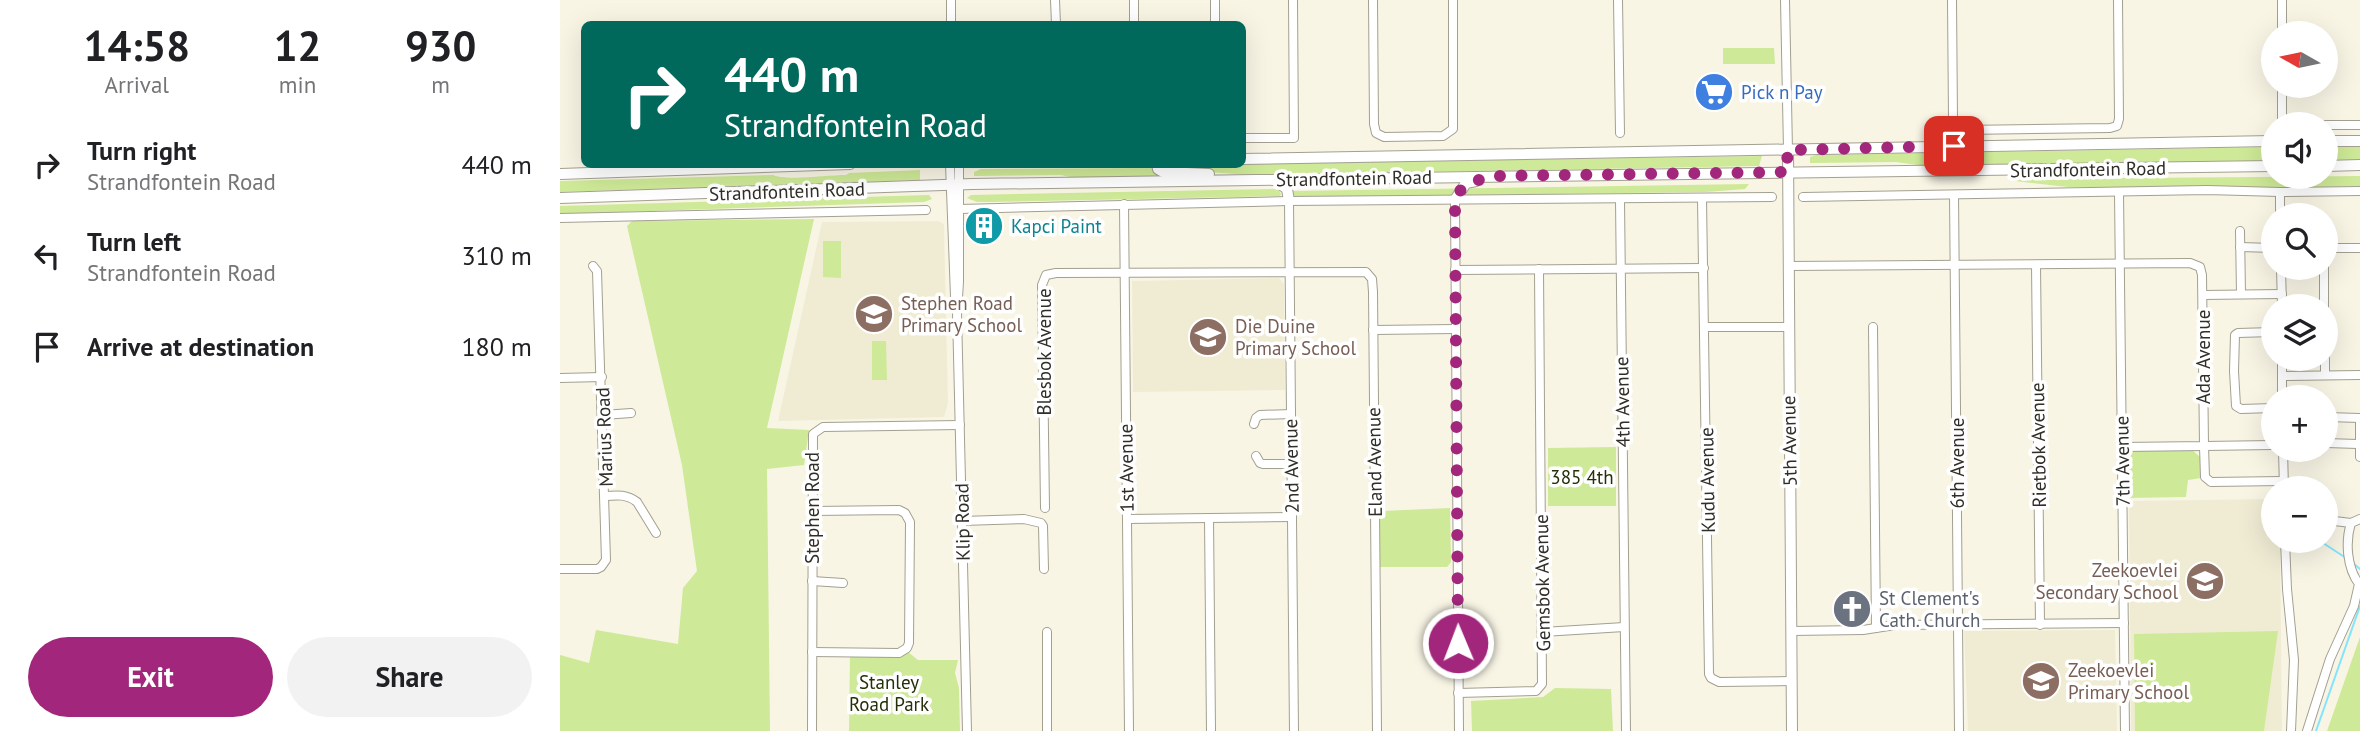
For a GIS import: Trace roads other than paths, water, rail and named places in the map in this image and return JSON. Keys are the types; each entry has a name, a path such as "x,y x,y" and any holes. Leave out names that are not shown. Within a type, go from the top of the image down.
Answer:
{"main road":[{"name":"Strandfontein Road","path":"1246,159 2261,141"},
{"path":"2338,141 2360,141"},
{"name":"5th Avenue","path":"1787,150 1793,731"},
{"path":"2338,166 2360,165"},
{"name":"Strandfontein Road","path":"560,198 954,185 2261,166"},
{"name":"Strandfontein Road","path":"560,174 734,168"},
{"path":"1158,168 1163,172 1262,180"},
{"path":"1455,200 1466,183 1493,176"},
{"path":"1275,180 1287,189 1289,201"}],"street":[{"path":"951,0 951,21"},
{"path":"1055,0 1056,21"},
{"path":"1134,0 1134,21"},
{"path":"1246,138 1294,138 1293,0"},
{"path":"1373,0 1376,133 1384,137 1437,137 1450,133 1454,120 1453,0"},
{"path":"1618,0 1620,134"},
{"path":"1785,0 1787,150"},
{"path":"1952,0 1953,119 1956,127 1963,130 2115,127 2119,119 2118,0"},
{"path":"2282,0 2282,21"},
{"path":"2338,125 2360,125"},
{"name":"Klip Road","path":"951,168 959,209 955,239"},
{"name":"Klip Road","path":"958,168 954,185 955,256 967,731"},
{"name":"Strandfontein Road","path":"1803,197 2207,190 2360,191"},
{"name":"7th Avenue","path":"2119,192 2125,731"},
{"path":"2280,192 2280,203"},
{"name":"6th Avenue","path":"1954,195 1959,731"},
{"name":"Strandfontein Road","path":"959,209 1289,201 1772,197"},
{"name":"Kudu Avenue","path":"1702,199 1709,674 1719,682 1792,681"},
{"path":"1455,200 1459,731"},
{"name":"4th Avenue","path":"1620,200 1626,731"},
{"name":"2nd Avenue","path":"1289,201 1294,731"},
{"name":"1st Avenue","path":"1124,204 1129,731"},
{"path":"560,218 926,210"},
{"path":"2241,231 2241,294"},
{"path":"2240,247 2261,248"},
{"path":"2338,248 2360,248"},
{"name":"Ada Avenue","path":"2120,264 2190,263 2200,267 2203,275 2205,477 2211,482 2261,484"},
{"path":"1788,266 2120,264"},
{"name":"Rietbok Avenue","path":"2036,265 2040,625"},
{"name":"Marius Road","path":"560,569 597,569 604,564 606,553 602,377 597,271 593,266"},
{"path":"1455,270 1704,268"},
{"name":"Gemsbok Avenue","path":"1458,693 1532,691 1539,689 1544,675 1539,269"},
{"path":"1124,272 1289,271"},
{"name":"Eland Avenue","path":"1289,271 1366,272 1373,284 1377,731"},
{"name":"Blesbok Avenue","path":"1045,509 1043,279 1051,273 1124,272"},
{"path":"2281,280 2282,294"},
{"path":"2203,295 2261,294"},
{"path":"1705,327 1788,327"},
{"path":"1873,327 1875,628"},
{"path":"1373,330 1455,329"},
{"path":"2261,332 2235,335 2234,371 2236,406 2241,409 2261,408"},
{"path":"2282,371 2282,385"},
{"path":"2282,376 2360,375"},
{"path":"560,378 602,377"},
{"path":"603,415 631,413"},
{"path":"1254,424 1260,415 1291,414"},
{"path":"2338,417 2360,418 2360,457"},
{"name":"Stephen Road","path":"812,731 813,434 818,429 849,426 960,425"},
{"path":"2338,443 2358,444"},
{"path":"2122,447 2261,445"},
{"path":"1256,456 1263,464 1292,464"},
{"path":"605,496 622,495 633,498 656,533"},
{"path":"812,512 899,510 905,513 910,522 907,648 899,653 812,652"},
{"path":"1127,519 1292,517"},
{"path":"1209,518 1211,731"},
{"path":"962,521 1031,519 1041,523 1044,569"},
{"path":"2338,521 2351,523 2360,519"},
{"path":"2307,731 2330,659 2354,606 2359,586 2352,574 2347,543 2351,523"},
{"path":"2286,553 2294,660 2291,731"},
{"path":"812,581 843,583"},
{"path":"1791,631 1958,625 2124,624"},
{"path":"1543,632 1624,627"},
{"path":"1047,632 1047,731"}],"waterway":[{"path":"2338,553 2346,558"},
{"path":"2353,563 2360,569"},
{"path":"2316,731 2360,606"}],"place":[{"name":"Pick n Pay","path":"1714,92"},
{"name":"Kapci Paint","path":"984,226"},
{"name":"Stephen Road Primary School","path":"874,314"},
{"name":"Die Duine Primary School","path":"1208,337"},
{"name":"Zeekoevlei Secondary School","path":"2205,581"},
{"name":"St Clement's Cath. Church","path":"1852,609"},
{"name":"Zeekoevlei Primary School","path":"2041,681"}],"park label":[{"name":"385 4th","path":"1582,477"},
{"name":"Stanley Road Park","path":"889,693"}]}
